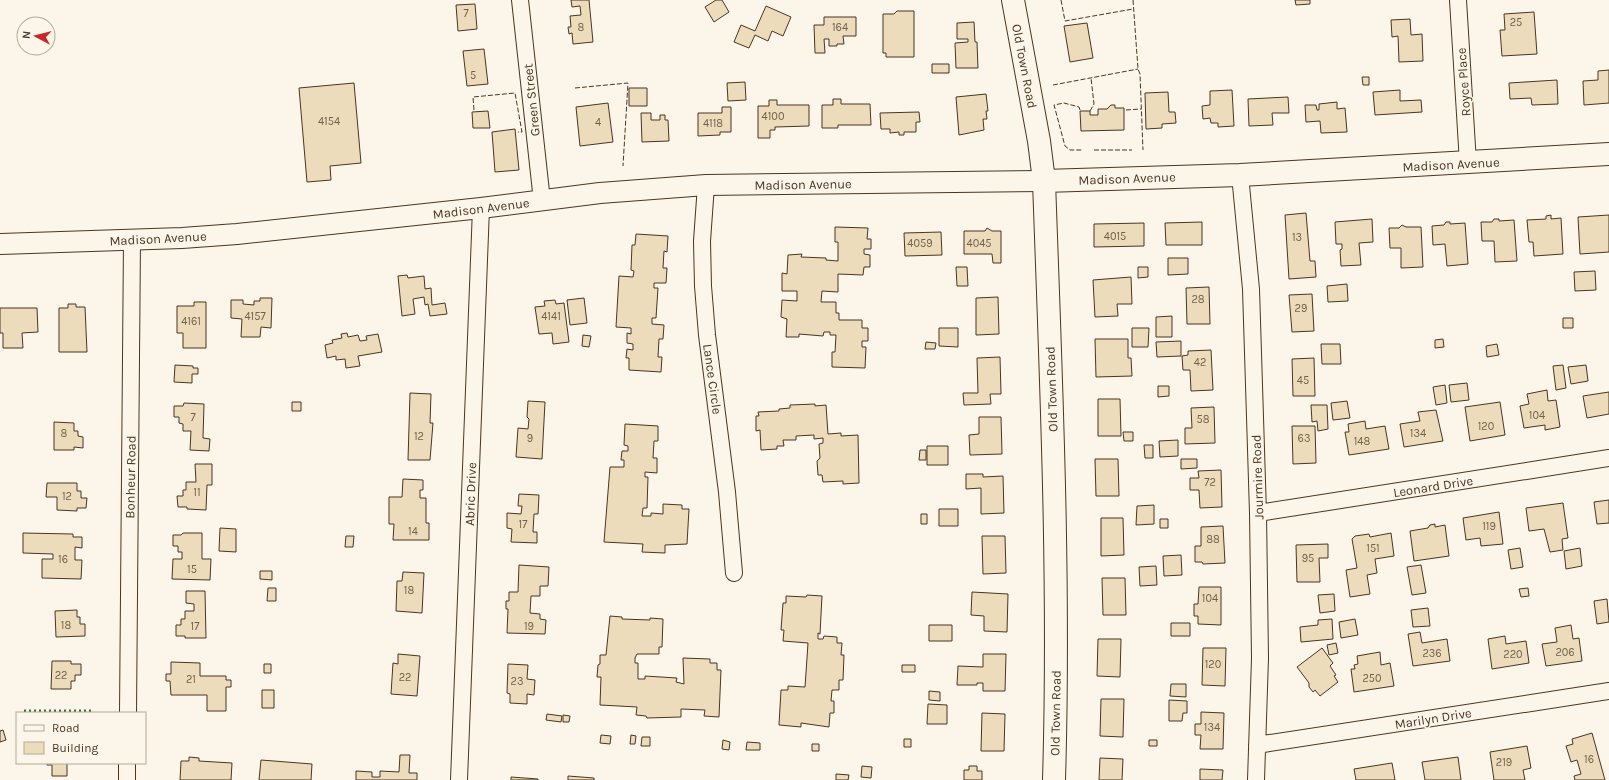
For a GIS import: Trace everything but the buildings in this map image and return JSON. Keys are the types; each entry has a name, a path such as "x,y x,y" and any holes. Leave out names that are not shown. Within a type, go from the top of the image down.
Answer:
{"main road":[{"name":"Old Town Road","path":"1012,0 1039,141 1044,181 1055,519 1056,707 1054,780"},
{"name":"Madison Avenue","path":"1044,181 1240,175 1609,154"}],"street":[{"name":"Green Street","path":"520,0 542,201"},
{"name":"Royce Place","path":"1458,0 1468,163"},
{"name":"Jourmire Road","path":"1240,175 1251,289 1258,513 1260,658 1256,780"},
{"name":"Madison Avenue","path":"0,244 132,240 237,234 481,208 600,193 706,185 1044,181"},
{"name":"Lance Circle","path":"706,185 702,241 703,286 707,335 727,492 734,573"},
{"name":"Abric Drive","path":"459,780 481,208"},
{"name":"Bonheur Road","path":"128,712 132,240"},
{"name":"Leonard Drive","path":"1258,513 1609,458"},
{"name":"Marilyn Drive","path":"1257,745 1609,691"},
{"path":"127,764 127,780"}],"hedge":[{"path":"24,711 93,711"}],"fence":[{"path":"1061,0 1065,21 1133,9"},
{"path":"1133,0 1138,69 1140,74 1143,150"},
{"path":"1053,85 1138,69"},
{"path":"1090,111 1094,104 1091,78"},
{"path":"575,88 628,83 623,166"},
{"path":"474,110 473,97 515,93 522,132 518,132"},
{"path":"1080,110 1079,107 1064,103 1054,105 1065,146 1070,150 1082,150"},
{"path":"1126,110 1141,109"},
{"path":"1094,150 1132,150"}]}
